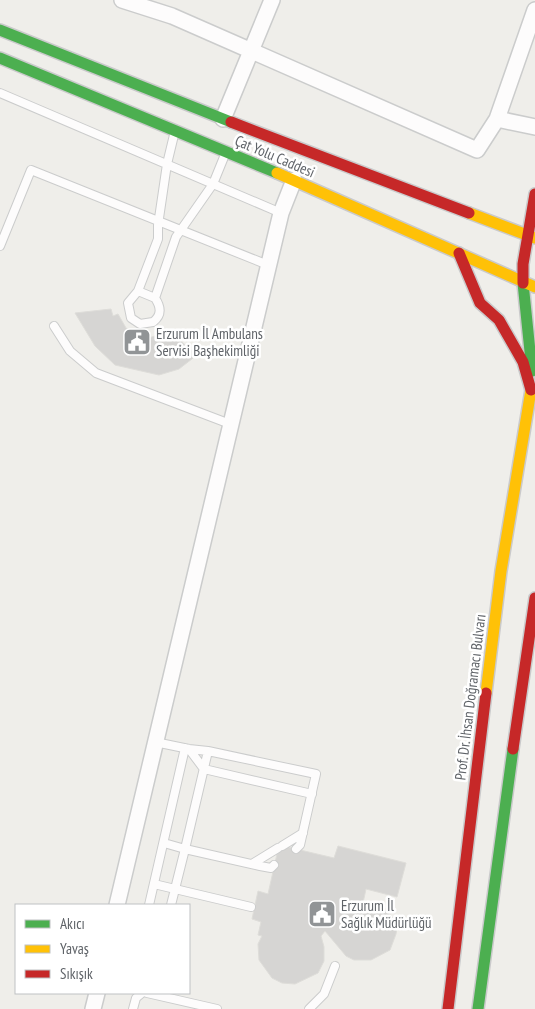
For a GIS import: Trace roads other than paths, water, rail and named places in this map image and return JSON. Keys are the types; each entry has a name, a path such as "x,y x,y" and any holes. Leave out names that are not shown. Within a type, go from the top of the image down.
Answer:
{"main road":[{"name":"Çat Yolu Caddesi","path":"0,30 223,119 531,237"},
{"name":"Çat Yolu Caddesi","path":"0,58 294,180 535,287"},
{"name":"Prof. Dr. İhsan Doğramacı Bulvarı","path":"448,1009 501,571 533,375 523,283 523,264 531,237 535,194"},
{"path":"459,253 480,303 499,320 523,362 531,390"},
{"path":"478,1009 517,716 535,598"}],"street":[{"path":"122,0 172,16 477,150 497,119 535,10"},
{"path":"223,119 272,0"},
{"path":"497,119 535,127"},
{"path":"117,904 268,265 281,213 294,180"},
{"path":"93,1009 96,994"}],"lane":[{"path":"0,94 281,213"},
{"path":"138,291 155,298 160,308 160,314 153,322 140,324 131,318 127,308 130,299 138,291 158,239 158,221 167,164 175,131"},
{"path":"155,298 176,237 213,184 226,152"},
{"path":"0,246 31,170 268,265"},
{"path":"54,326 70,351 96,373 230,424"},
{"path":"155,742 187,749 208,750 316,774 300,845 296,849"},
{"path":"187,749 204,770 312,794"},
{"path":"149,904 187,749"},
{"path":"171,904 208,750"},
{"path":"252,864 303,833"},
{"path":"164,843 271,868 274,866"},
{"path":"154,884 251,907"},
{"path":"309,1009 324,994 335,966"},
{"path":"133,1009 137,994"},
{"path":"151,994 217,1009"}],"place":[{"name":"Erzurum İl Ambulans Servisi Başhekimliği","path":"137,342"},
{"name":"Erzurum İl Sağlık Müdürlüğü","path":"322,914"}]}
